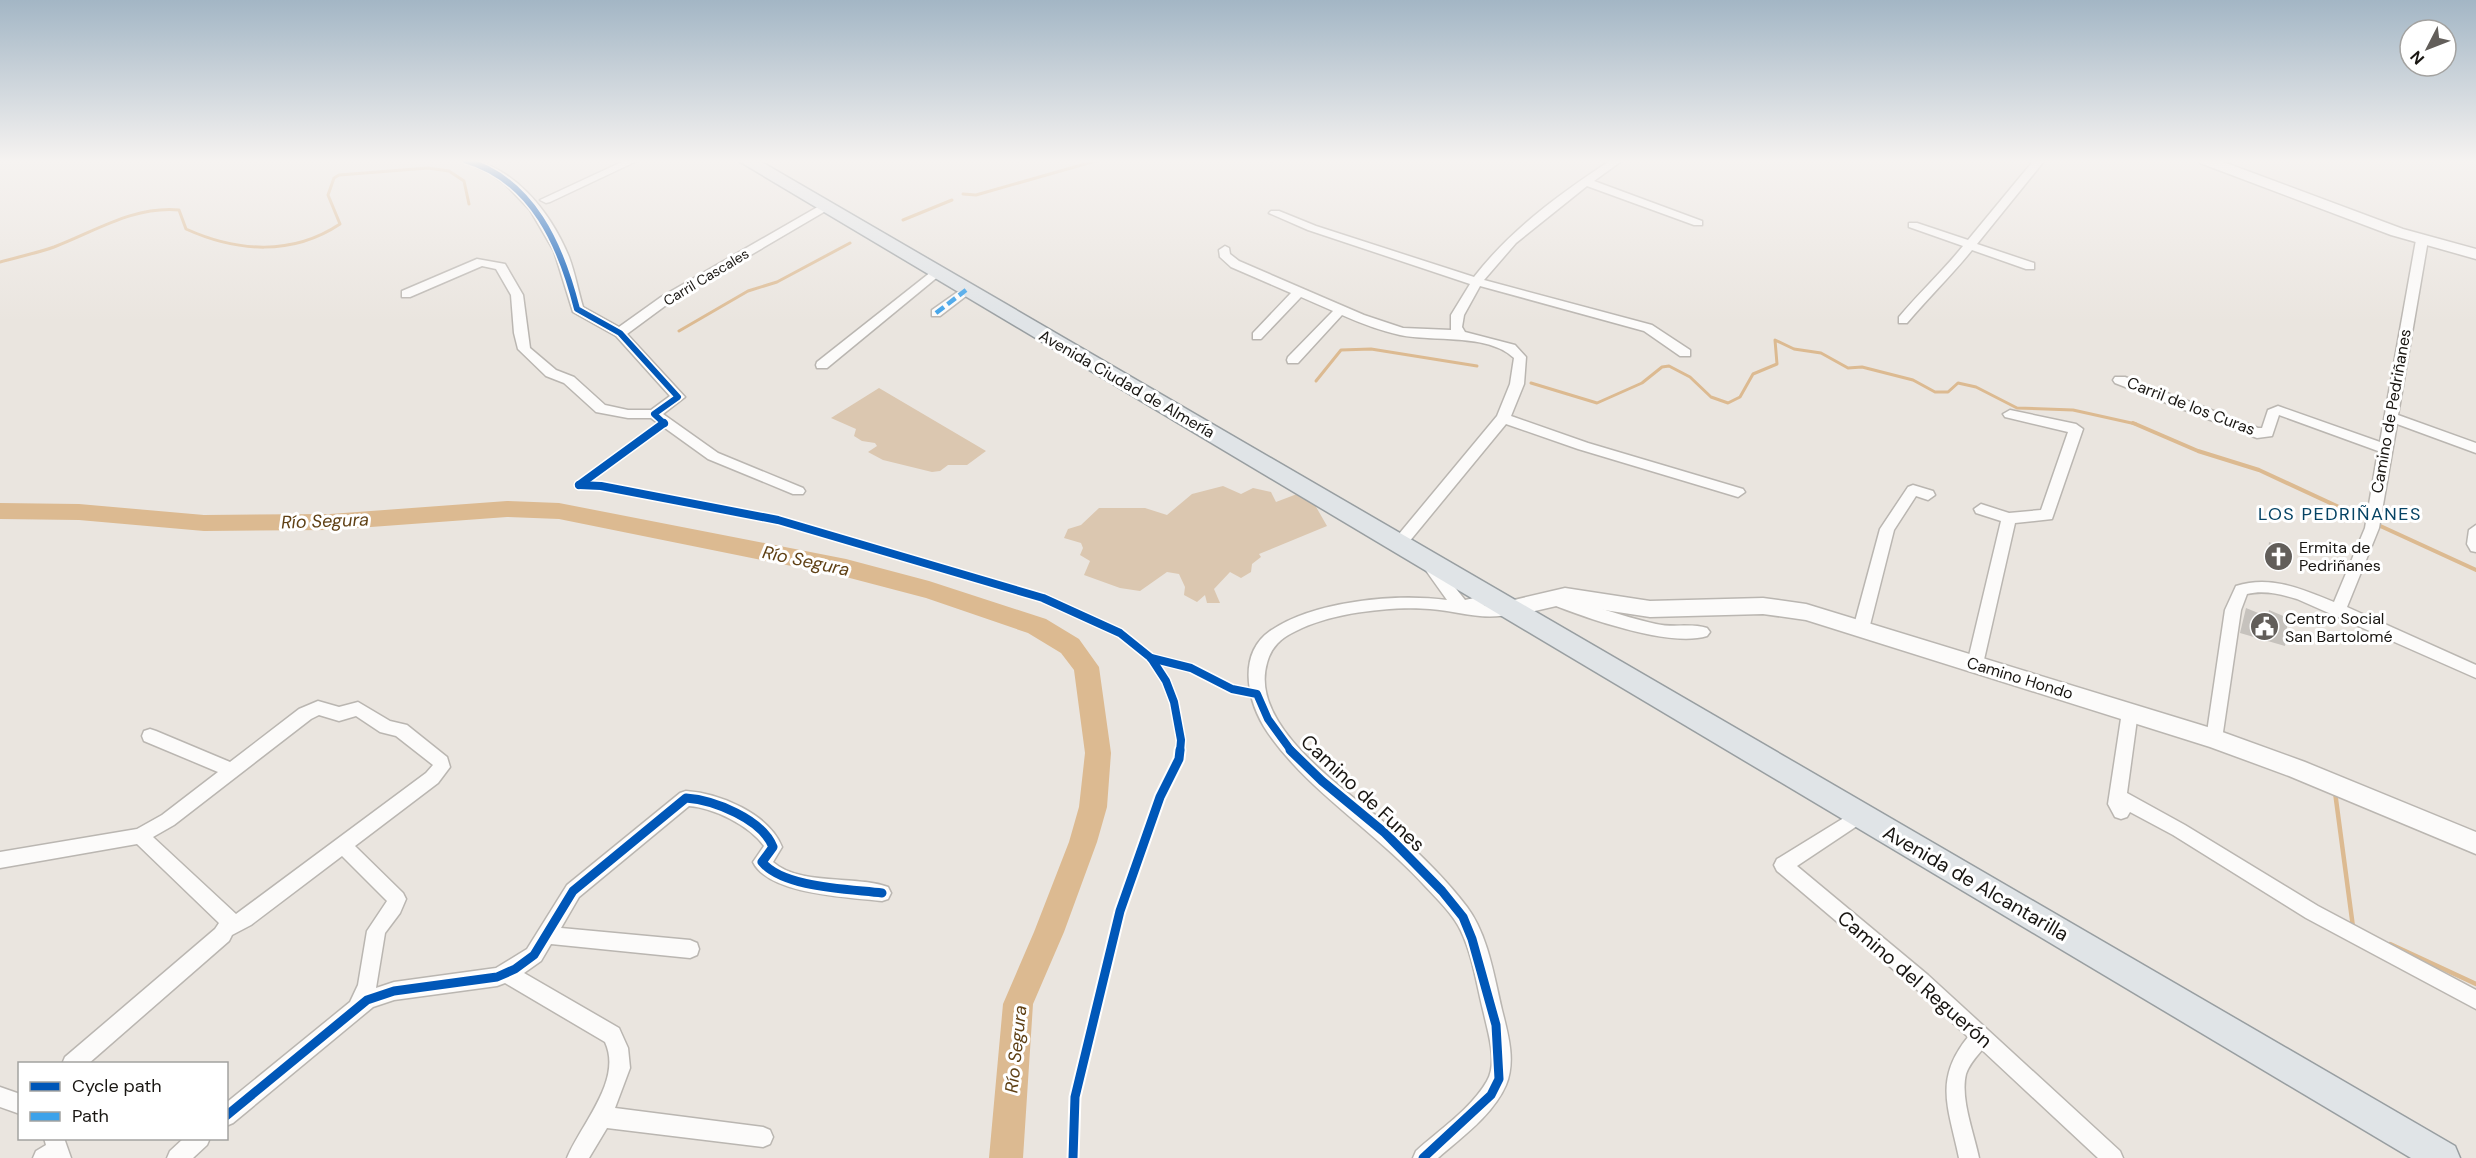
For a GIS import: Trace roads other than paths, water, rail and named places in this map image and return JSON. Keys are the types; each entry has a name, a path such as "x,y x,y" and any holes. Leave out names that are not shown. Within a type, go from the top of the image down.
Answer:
{"main road":[{"name":"Avenida Ciudad de Almería","path":"837,214 1509,609"},
{"path":"2347,214 2422,240 2476,254"},
{"name":"Camino Hondo","path":"1509,609 1566,596 1645,618 1775,607 1806,612 2214,739 2298,769 2476,843"},
{"path":"1548,632 1539,615 1540,609 1549,599"},
{"name":"Avenida de Alcantarilla","path":"1509,609 2443,1158"}],"street":[{"path":"538,214 560,252 577,309 620,333 678,397 659,419"},
{"name":"Carril Cascales","path":"620,333 665,300 813,214"},
{"path":"1278,214 1312,228 1476,282 1648,328 1684,352"},
{"path":"1460,334 1455,320 1476,282 1543,214"},
{"path":"1673,214 1698,223"},
{"path":"1903,320 1929,290 1939,283 1996,214"},
{"path":"1913,225 2030,266"},
{"name":"Camino de Pedriñanes","path":"2338,610 2373,524 2384,447 2422,240"},
{"path":"1225,250 1224,255 1235,264 1340,310 1402,332 1460,334 1511,348 1520,357 1517,384 1503,418 1399,544"},
{"path":"406,294 481,262 501,267 517,294 520,333 524,349 551,373 569,380 601,410 659,419 713,456 798,491"},
{"path":"822,364 936,272"},
{"path":"936,313 966,290"},
{"path":"1257,336 1299,292"},
{"path":"1293,360 1340,310"},
{"name":"Carril de los Curas","path":"2120,380 2257,433 2267,433 2273,413 2278,410 2384,447"},
{"path":"1982,509 2009,518 2047,515 2076,429 2010,414"},
{"path":"2390,417 2476,447"},
{"path":"1503,418 1583,446 1738,492"},
{"path":"1861,629 1887,529 1913,490 1928,495"},
{"path":"1975,664 2009,518"},
{"path":"2476,530 2474,544 2476,547"},
{"path":"1420,556 1440,579 1450,597 1461,606 1475,605 1481,601 1482,593"},
{"path":"1424,603 1436,594 1440,579"},
{"path":"2214,739 2233,610 2241,590 2257,584 2278,587 2338,610 2476,672"},
{"name":"Camino de Funes","path":"1423,1158 1491,1095 1499,1079 1496,1025 1472,939 1463,917 1442,891 1385,833 1291,751 1268,719 1257,693 1255,670 1263,649 1270,639 1295,624 1346,611 1424,603 1461,606 1479,613 1509,609"},
{"path":"1645,618 1671,634 1702,632"},
{"path":"0,860 140,836 168,820 305,714 318,708 339,714 358,708 386,727 401,730 441,762 442,767 432,778 344,846 228,928 74,1062"},
{"path":"2130,712 2119,804 2186,834 2312,912 2476,1000"},
{"path":"150,736 231,770"},
{"path":"228,1114 357,1006 394,991 497,977 534,955 573,891 690,798 729,811 769,836 773,847 762,862 770,873 800,881 882,893"},
{"name":"Camino del Reguerón","path":"1860,815 1783,865 1921,981 2113,1158"},
{"path":"140,836 230,921 228,928"},
{"path":"344,846 397,899 395,906 379,923 375,934 371,978 357,1006"},
{"path":"547,935 690,949"},
{"path":"506,973 612,1035 620,1048 623,1064 602,1117 577,1158"},
{"path":"1969,1158 1964,1125 1953,1086 1958,1069 1981,1036"},
{"path":"0,1097 18,1103"},
{"path":"602,1117 764,1137"},
{"path":"177,1158 198,1140"}],"waterway":[{"path":"0,262 54,247 115,221 138,214"},
{"path":"180,214 186,229 205,237 244,246 264,247 303,242 322,234 340,224 336,214"},
{"path":"903,220 918,214"},
{"path":"679,331 748,291 777,282 850,243"},
{"path":"1531,383 1597,403 1642,383 1662,367 1669,366 1690,377 1711,397 1728,403 1740,397 1753,374 1777,364 1775,340 1794,349 1821,353 1848,368 1862,367 1913,380 1935,392 1948,392 1958,383 1976,387 2017,408 2073,410 2135,424"},
{"path":"1316,381 1341,350 1371,349 1477,366"},
{"path":"2135,424 2198,451 2259,470 2369,521"},
{"name":"Río Segura","path":"0,511 79,512 204,523 330,522 507,509 559,511 846,568 929,590 1037,626 1070,646 1086,667 1098,753 1093,807 1083,842 1049,932 1018,1004 1006,1158"},
{"path":"2376,524 2476,570"},
{"path":"2335,792 2353,927"},
{"path":"2390,944 2476,984"}],"place":[{"name":"Ermita de Pedriñanes","path":"2278,556"},
{"name":"Centro Social San Bartolomé","path":"2264,627"}],"district":[{"name":"LOS PEDRIÑANES","path":"2340,514"}]}
